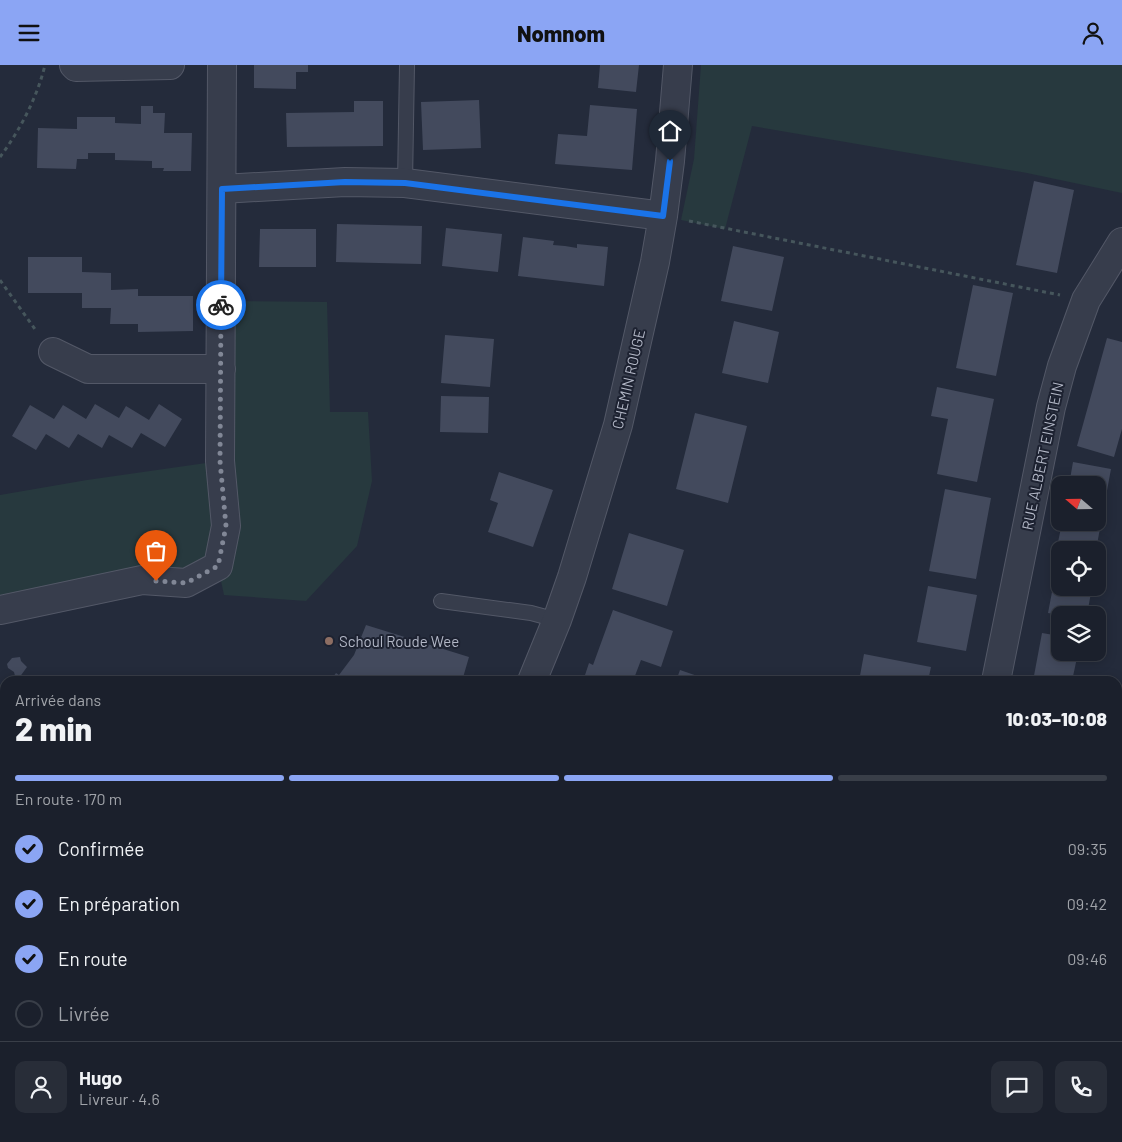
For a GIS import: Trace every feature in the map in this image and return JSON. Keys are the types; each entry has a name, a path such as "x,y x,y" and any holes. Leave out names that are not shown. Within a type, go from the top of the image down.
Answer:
{"street":[{"path":"74,65 76,67 170,65"},
{"path":"0,610 142,580 186,583 218,566 226,526 220,461 222,65"},
{"name":"CHEMIN ROUGE","path":"534,676 572,577 618,425 655,262 663,216 670,161 678,65"},
{"path":"222,189 345,182 405,183 663,216"},
{"name":"RUE ALBERT EINSTEIN","path":"997,676 1051,407 1062,366 1086,300 1122,242"},
{"path":"53,352 88,369 221,369"}],"lane":[{"path":"405,183 407,65"},
{"path":"441,601 531,613 557,620"}],"path":[{"path":"0,157 13,139 40,84 45,65"},
{"path":"663,216 1086,300"},
{"path":"0,280 31,325 53,352"}],"shaded area":[{"path":"701,65 1122,65 1122,193 1027,173 752,126 725,229 681,220 694,159"},
{"path":"221,301 327,302 330,412 368,412 372,481 357,546 306,601 224,595 218,567 0,610 0,495 87,480 220,461"}],"building":[{"path":"254,65 308,65 308,72 296,72 296,89 254,88"},
{"path":"600,65 639,65 636,92 598,88"},
{"path":"479,100 481,148 423,150 421,102"},
{"path":"354,101 383,101 383,146 287,147 286,113 354,112"},
{"path":"590,105 637,109 632,170 555,164 558,134 587,136"},
{"path":"141,106 153,106 153,113 165,113 164,133 192,133 191,171 163,171 164,168 152,168 152,161 115,160 115,153 88,153 88,159 77,159 76,169 37,168 38,128 77,129 77,117 115,117 115,123 141,124"},
{"path":"1034,181 1074,190 1057,273 1016,265"},
{"path":"337,224 422,226 421,264 336,262"},
{"path":"446,228 502,234 498,272 442,266"},
{"path":"260,229 316,229 316,267 259,267"},
{"path":"523,237 554,241 553,245 577,248 577,244 608,247 604,286 518,276"},
{"path":"733,246 784,257 772,311 721,301"},
{"path":"28,257 82,257 82,272 111,273 111,290 138,289 138,296 193,296 193,331 138,332 138,324 110,324 111,308 82,308 82,293 28,293"},
{"path":"973,285 1013,293 996,376 956,368"},
{"path":"734,321 779,332 768,383 722,373"},
{"path":"445,335 494,339 490,387 441,383"},
{"path":"1107,338 1122,342 1122,429 1114,457 1077,446"},
{"path":"937,387 994,399 977,482 937,474 948,419 931,416"},
{"path":"441,396 489,397 488,433 440,432"},
{"path":"95,404 119,418 126,406 149,420 159,404 182,419 165,447 141,433 132,448 109,435 102,448 78,434 69,448 46,434 36,450 12,436 30,405 54,419 63,405 86,419"},
{"path":"695,413 747,426 728,503 676,489"},
{"path":"1073,462 1111,469 1106,496 1106,476 1071,476"},
{"path":"499,472 553,490 533,547 488,532 498,503 490,500"},
{"path":"945,489 991,498 976,579 929,571"},
{"path":"1060,531 1100,531 1098,541 1058,541"},
{"path":"629,533 684,550 667,606 612,589"},
{"path":"928,586 977,595 966,651 917,642"},
{"path":"1051,596 1090,596 1089,606 1051,606 1051,614 1048,613"},
{"path":"613,610 673,631 661,667 641,660 635,676 585,676 589,663 593,665"},
{"path":"366,625 469,657 463,676 334,676 336,673 339,675 354,655"},
{"path":"1042,633 1051,634 1051,661 1076,661 1073,676 1034,676"},
{"path":"864,654 931,667 929,676 860,676"},
{"path":"20,657 27,667 20,676 15,676 14,672 8,668 7,664 12,658"},
{"path":"680,670 697,676 678,676"}],"way so far":[{"path":"156,581 186,583 218,566 226,526 220,461 221,305"}],"place":[{"name":"Schoul Roude Wee","path":"329,641"}],"route":[{"path":"221,305 222,189 345,182 405,183 663,216 670,161"}]}
